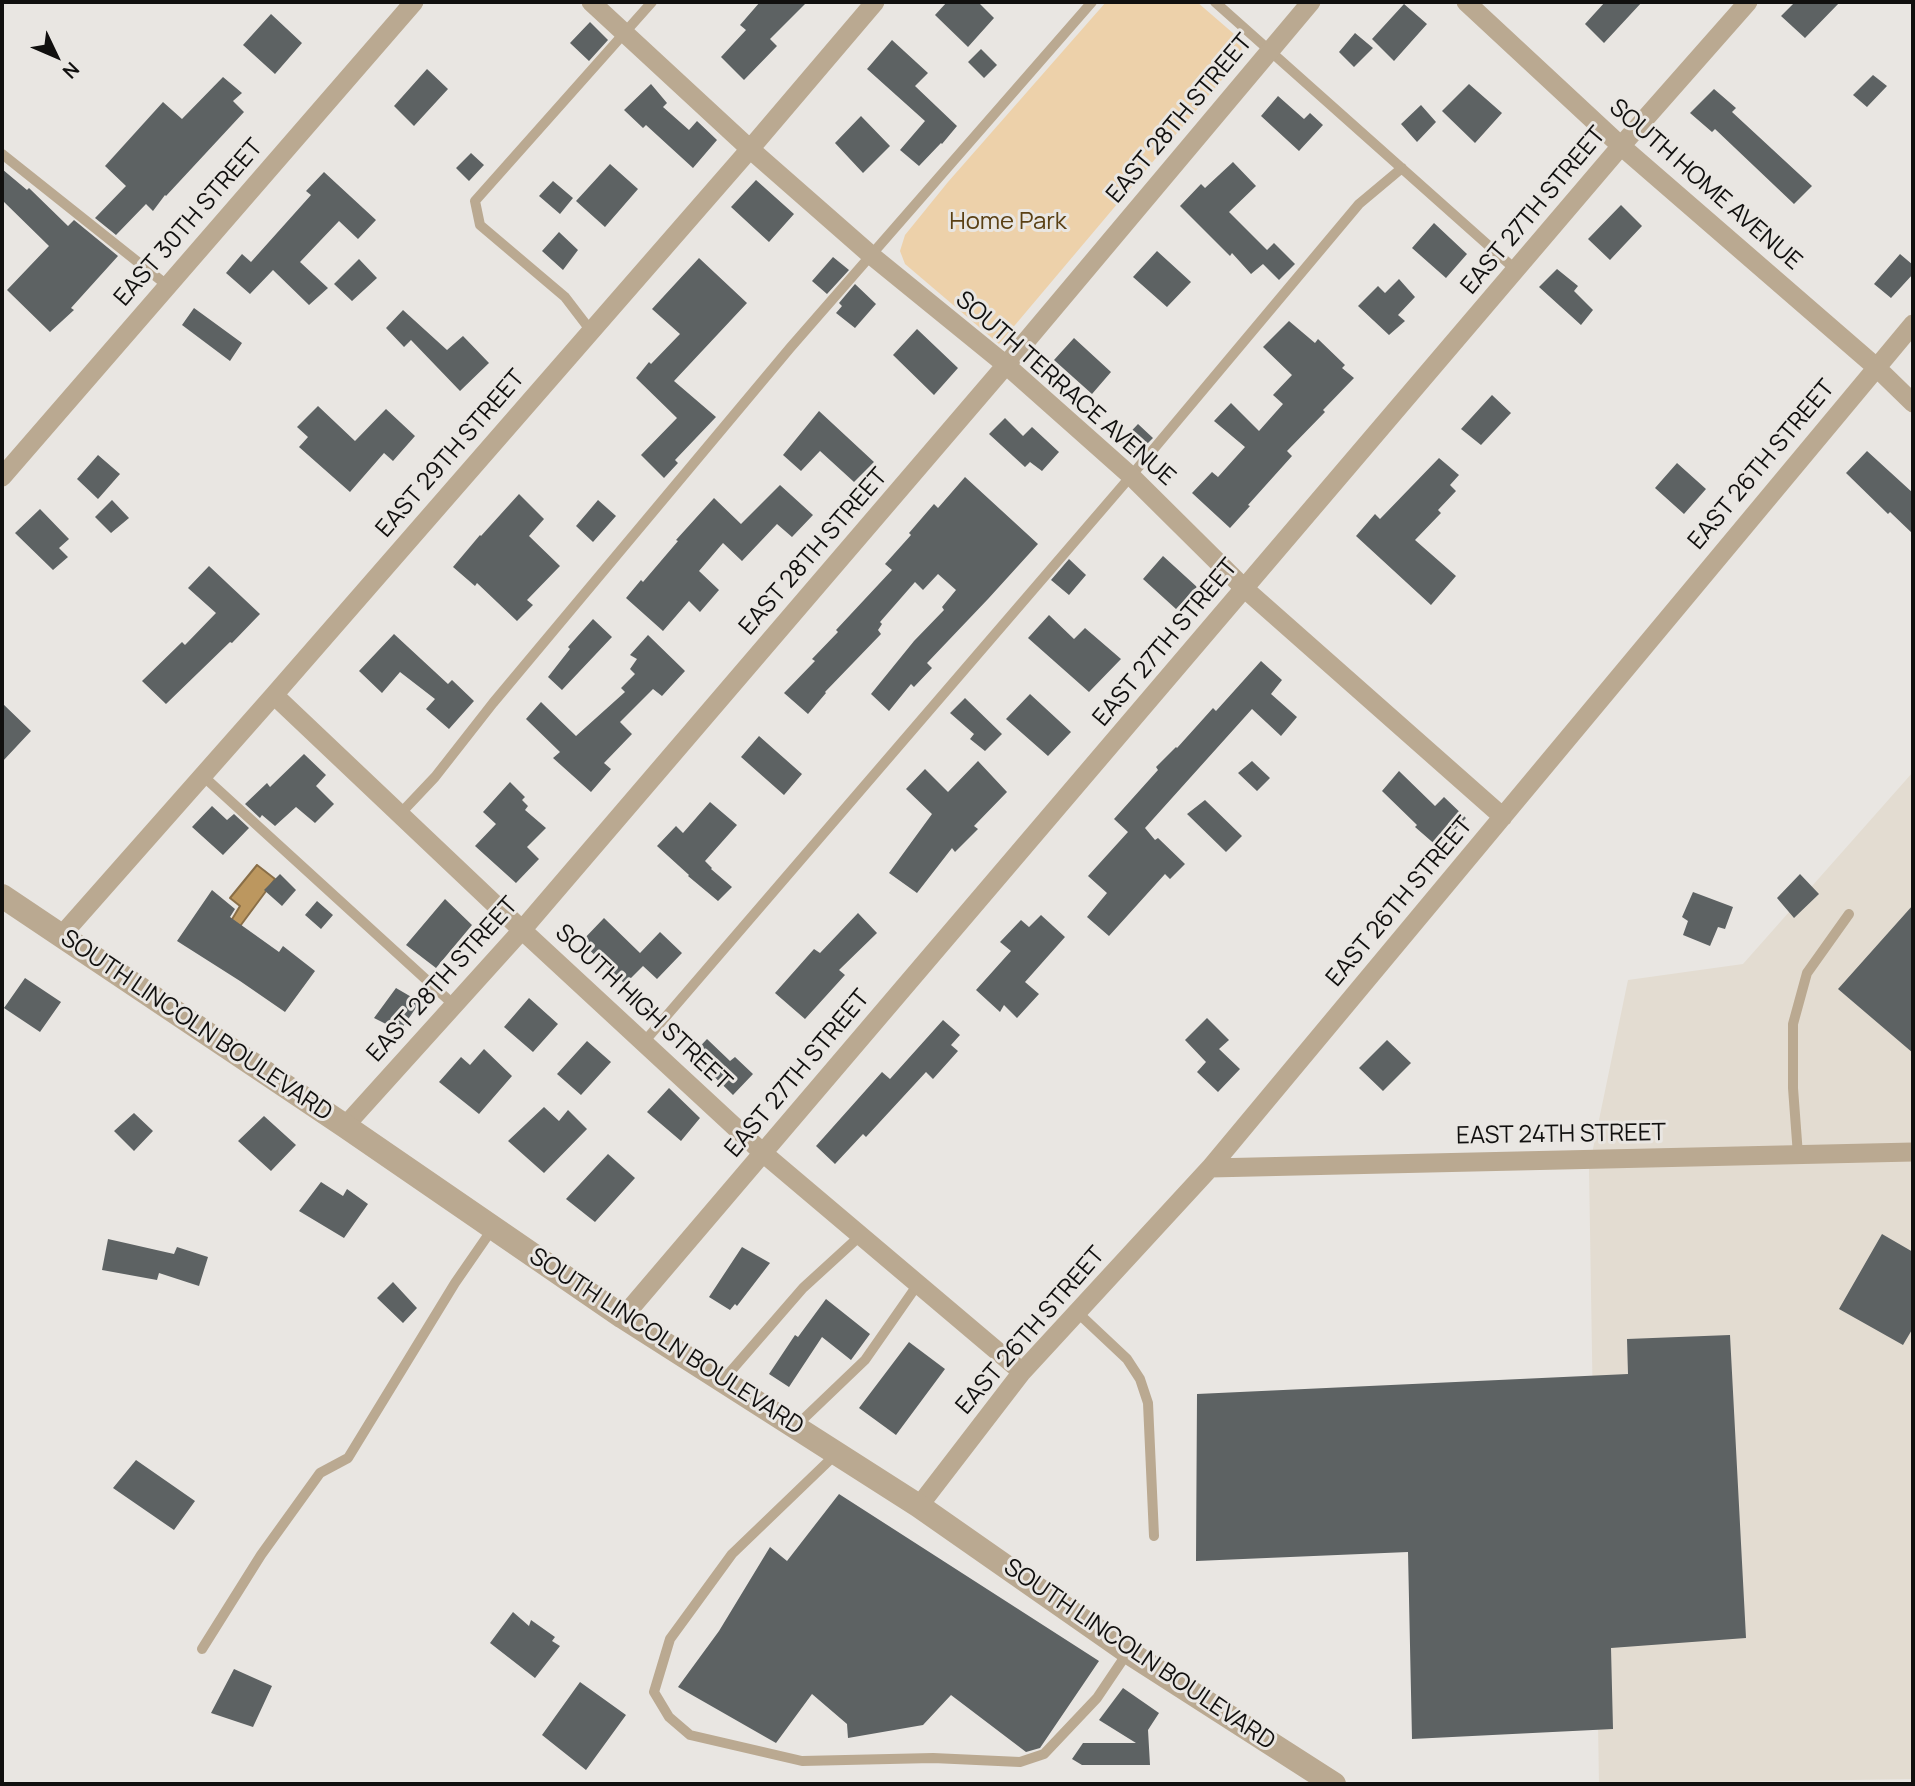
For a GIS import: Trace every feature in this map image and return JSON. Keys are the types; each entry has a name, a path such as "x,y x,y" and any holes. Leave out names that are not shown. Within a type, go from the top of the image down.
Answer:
{"street":[{"name":"EAST 30TH STREET","path":"2,477 414,2"},
{"name":"SOUTH TERRACE AVENUE","path":"591,2 750,149 872,256 1006,365 1131,476 1245,589 1503,817"},
{"name":"EAST 29TH STREET","path":"61,936 750,149 875,2"},
{"name":"EAST 28TH STREET","path":"345,1126 522,930 1006,365 1311,2"},
{"name":"SOUTH HOME AVENUE","path":"1466,2 1621,146 1875,367 1913,404"},
{"name":"EAST 27TH STREET","path":"623,1317 1621,146 1748,2"},
{"name":"EAST 26TH STREET","path":"919,1506 1022,1371 1210,1168 1913,324"},
{"name":"SOUTH HIGH STREET","path":"274,695 763,1153 1022,1371"},
{"name":"SOUTH LINCOLN BOULEVARD","path":"2,896 623,1317 919,1506 1128,1652 1334,1784"},
{"name":"EAST 24TH STREET","path":"1210,1168 1913,1152"}],"lane":[{"path":"591,331 565,297 480,225 475,201 652,2"},
{"path":"400,814 435,777 493,703 790,348 1092,2"},
{"path":"1215,2 1516,270"},
{"path":"2,154 167,286"},
{"path":"644,1042 1131,476 1359,204 1402,168"},
{"path":"203,775 454,1005"},
{"path":"1798,1154 1793,1088 1793,1024 1807,973 1849,914"},
{"path":"202,1649 261,1555 320,1473 348,1458 455,1283 494,1228"},
{"path":"723,1381 803,1288 861,1235"},
{"path":"796,1427 866,1360 918,1284"},
{"path":"1077,1312 1127,1359 1140,1379 1148,1403 1154,1536"},
{"path":"836,1453 732,1554 670,1639 654,1692 669,1717 690,1735 802,1761 933,1758 1020,1762 1044,1754 1097,1699 1128,1652"}],"shaded area":[{"path":"1913,772 1913,1779 1599,1784 1589,1168 1628,980 1743,964"},
{"path":"257,865 275,879 232,937 225,931 240,906 230,898"}],"green space":[{"name":"Home Park","path":"1106,2 1197,2 1241,40 1242,56 999,344 905,264 900,251 905,235"}],"building":[{"path":"760,2 807,2 770,39 777,46 744,80 721,57 746,30 740,25"},
{"path":"947,2 978,2 994,18 968,47 935,15"},
{"path":"1605,2 1642,2 1604,43 1585,24"},
{"path":"1795,2 1840,2 1805,38 1781,16"},
{"path":"1404,4 1427,24 1394,61 1372,39"},
{"path":"271,14 302,43 275,74 243,45"},
{"path":"590,22 608,40 589,61 570,43"},
{"path":"1355,33 1373,48 1354,67 1339,52"},
{"path":"892,40 928,73 915,86 957,126 919,166 900,150 925,121 867,69"},
{"path":"981,49 997,65 984,78 968,62"},
{"path":"427,69 448,89 414,126 394,106"},
{"path":"1873,75 1887,86 1867,107 1853,95"},
{"path":"223,77 242,93 233,101 244,112 153,211 146,204 116,235 95,218 126,186 105,166 163,102 182,119"},
{"path":"651,84 667,103 663,107 689,130 697,121 717,140 693,168 646,125 643,128 624,110"},
{"path":"1469,84 1502,113 1475,143 1442,111"},
{"path":"1714,89 1736,108 1732,112 1812,186 1794,204 1715,129 1712,132 1690,113"},
{"path":"1278,96 1304,119 1310,113 1323,125 1299,151 1261,116"},
{"path":"1421,105 1436,122 1417,142 1401,124"},
{"path":"861,116 890,146 863,173 835,143"},
{"path":"471,153 484,165 469,181 456,168"},
{"path":"1233,162 1256,186 1229,212 1267,250 1274,243 1295,264 1279,280 1263,264 1251,274 1180,206 1201,184 1205,188"},
{"path":"610,164 638,189 605,227 576,201"},
{"path":"2,169 27,190 29,188 68,226 74,220 118,256 71,308 74,310 50,332 7,290 49,246 2,200"},
{"path":"324,172 376,220 358,239 339,221 300,262 328,288 309,305 273,270 250,294 226,273 242,254 251,262 311,195 306,191"},
{"path":"756,180 794,214 769,242 731,207"},
{"path":"553,181 573,198 560,214 539,196"},
{"path":"1621,205 1642,226 1610,260 1588,239"},
{"path":"1434,223 1467,254 1446,278 1412,248"},
{"path":"559,232 578,250 563,270 542,251"},
{"path":"1157,251 1191,282 1167,307 1133,277"},
{"path":"1900,254 1913,265 1913,274 1891,298 1874,284"},
{"path":"833,257 849,270 827,294 812,281"},
{"path":"699,258 747,303 674,381 716,417 675,460 678,463 664,478 641,455 677,418 636,378 649,362 651,364 680,334 652,309"},
{"path":"359,259 377,278 352,301 334,284"},
{"path":"1557,269 1578,286 1574,291 1593,310 1581,325 1539,287"},
{"path":"1399,279 1415,297 1398,315 1405,321 1389,335 1358,306 1378,286 1385,293"},
{"path":"855,284 876,304 855,328 836,313 842,306 839,303"},
{"path":"194,308 242,343 230,361 182,325"},
{"path":"403,310 447,350 463,336 489,363 460,391 411,340 404,347 386,328"},
{"path":"1289,321 1315,343 1318,339 1345,365 1342,368 1354,378 1287,451 1292,456 1230,528 1192,493 1212,472 1218,477 1245,447 1214,421 1231,403 1259,431 1283,404 1273,395 1292,375 1263,347"},
{"path":"917,329 958,368 934,395 893,355"},
{"path":"1074,338 1111,372 1092,394 1054,360"},
{"path":"1492,395 1511,413 1481,445 1461,429"},
{"path":"318,406 355,441 386,409 415,436 393,461 384,453 350,492 299,447 308,437 297,427"},
{"path":"819,411 874,462 854,482 820,451 801,471 783,455"},
{"path":"1005,418 1023,436 1032,427 1059,452 1042,471 1030,462 1025,467 989,434"},
{"path":"1138,424 1153,438 1137,454 1121,442"},
{"path":"1867,451 1913,493 1913,534 1846,473"},
{"path":"98,455 120,474 98,499 77,479"},
{"path":"1439,458 1459,475 1450,485 1456,491 1438,510 1441,513 1415,540 1456,576 1431,605 1356,536 1375,514 1380,519"},
{"path":"1677,463 1706,489 1684,514 1655,488"},
{"path":"965,477 1038,544 927,663 932,668 914,687 911,684 889,711 871,694 914,641 944,610 942,607 956,590 938,574 923,590 915,582 880,622 882,624 878,630 881,634 825,692 808,714 784,693 815,661 812,659 838,632 836,630 892,570 885,564 911,535 909,533 934,504 938,508"},
{"path":"780,485 813,515 792,537 777,524 742,561 723,543 699,571 719,590 700,612 689,601 663,631 626,598 641,580 643,582 714,498 741,524"},
{"path":"519,494 544,519 529,536 560,566 527,600 533,605 517,621 477,583 475,586 453,567"},
{"path":"112,500 129,518 111,533 95,517"},
{"path":"598,500 616,516 593,542 576,526"},
{"path":"40,509 69,539 59,548 68,557 53,570 15,533"},
{"path":"1163,556 1197,587 1176,609 1143,579"},
{"path":"1069,559 1086,575 1069,595 1051,580"},
{"path":"209,566 260,614 166,704 142,681 182,642 185,645 216,613 188,588"},
{"path":"1049,615 1074,639 1085,628 1121,659 1089,692 1028,638"},
{"path":"593,619 612,637 562,690 548,677 570,649 568,647"},
{"path":"394,634 448,684 452,680 474,701 449,729 426,709 435,699 400,672 382,693 359,671"},
{"path":"648,635 685,671 662,696 653,689 620,722 632,734 604,763 611,769 591,792 553,758 560,752 526,719 541,702 576,736 625,692 621,688 635,674 630,669 637,659 630,655"},
{"path":"1261,661 1282,680 1271,694 1297,717 1281,736 1252,709 1145,828 1155,840 1158,838 1185,864 1170,879 1165,874 1109,936 1087,917 1107,893 1088,876 1128,832 1114,819 1158,770 1156,767 1213,708 1216,711"},
{"path":"1030,694 1071,732 1048,756 1006,719"},
{"path":"965,698 1002,734 985,751 970,739 974,734 950,713"},
{"path":"2,703 31,731 2,762"},
{"path":"759,736 802,774 784,795 741,757"},
{"path":"304,754 326,775 316,786 334,804 315,823 296,807 275,826 262,815 260,818 245,804 267,783 270,787"},
{"path":"978,761 1007,792 974,826 978,829 955,852 952,848 917,893 889,873 932,814 906,789 925,769 948,792"},
{"path":"1252,761 1270,778 1257,791 1238,773"},
{"path":"1399,771 1435,806 1444,797 1466,818 1438,847 1415,827 1417,825 1382,791"},
{"path":"510,782 525,797 522,800 528,806 525,810 546,828 527,847 539,859 516,883 475,846 496,824 483,812"},
{"path":"1205,800 1242,836 1226,852 1187,814"},
{"path":"710,802 737,825 705,861 732,887 718,901 657,846 676,826 683,833"},
{"path":"212,806 227,820 234,814 249,828 223,855 192,827"},
{"path":"280,874 296,890 282,906 264,890"},
{"path":"1800,874 1819,894 1794,918 1777,898"},
{"path":"212,890 235,909 230,917 279,952 283,946 315,971 285,1012 177,941"},
{"path":"1693,892 1733,907 1725,929 1718,927 1710,946 1683,935 1688,921 1682,917"},
{"path":"445,899 472,925 436,968 406,945"},
{"path":"317,901 333,915 321,929 305,915"},
{"path":"1913,905 1913,1053 1838,989"},
{"path":"858,913 877,933 839,970 845,975 805,1019 775,993 814,949 820,953"},
{"path":"1041,915 1065,937 1025,982 1039,994 1017,1018 1004,1005 1000,1012 976,990 1011,951 1000,942 1021,920 1029,927"},
{"path":"604,918 640,953 660,932 682,953 657,979 643,966 625,984 581,942"},
{"path":"25,978 61,1002 40,1032 4,1008"},
{"path":"396,988 420,1002 400,1031 374,1018"},
{"path":"529,998 558,1024 533,1052 504,1027"},
{"path":"1207,1018 1229,1040 1219,1049 1240,1069 1218,1092 1197,1072 1206,1062 1185,1040"},
{"path":"943,1020 960,1035 951,1045 958,1051 933,1079 926,1072 866,1137 863,1134 835,1164 816,1146 882,1072 890,1079"},
{"path":"707,1039 730,1061 735,1057 753,1074 733,1095 692,1055"},
{"path":"1387,1040 1411,1063 1383,1091 1359,1068"},
{"path":"587,1041 611,1062 581,1095 557,1074"},
{"path":"484,1049 512,1076 479,1114 439,1082 461,1057 470,1065"},
{"path":"669,1088 700,1118 681,1141 647,1112"},
{"path":"544,1107 559,1121 568,1110 587,1129 544,1173 508,1141"},
{"path":"134,1113 153,1131 134,1151 114,1131"},
{"path":"264,1116 296,1145 271,1171 238,1141"},
{"path":"608,1154 635,1178 595,1222 566,1199"},
{"path":"321,1182 343,1196 347,1189 368,1204 344,1238 299,1211"},
{"path":"1882,1234 1913,1252 1913,1328 1903,1345 1839,1309"},
{"path":"108,1239 174,1254 177,1247 208,1257 199,1286 159,1273 157,1280 102,1270"},
{"path":"742,1247 770,1263 737,1306 735,1304 730,1310 709,1297"},
{"path":"393,1282 417,1308 403,1323 377,1298"},
{"path":"826,1299 870,1334 851,1360 822,1337 789,1387 769,1374 795,1335 798,1337"},
{"path":"1730,1335 1746,1638 1611,1648 1613,1729 1412,1739 1408,1552 1196,1561 1197,1394 1628,1374 1627,1339"},
{"path":"909,1342 945,1369 896,1435 859,1408"},
{"path":"136,1460 195,1501 174,1530 113,1488"},
{"path":"839,1494 1099,1661 1040,1748 1026,1752 951,1695 923,1725 848,1738 847,1724 812,1694 776,1743 678,1687 719,1631 770,1547 787,1561"},
{"path":"513,1612 529,1626 531,1620 555,1637 552,1641 560,1646 535,1678 490,1643"},
{"path":"234,1669 272,1686 253,1727 211,1713"},
{"path":"580,1682 626,1715 586,1770 542,1735"},
{"path":"1123,1688 1159,1713 1148,1730 1150,1765 1082,1765 1072,1759 1083,1743 1136,1743 1099,1720"}]}
